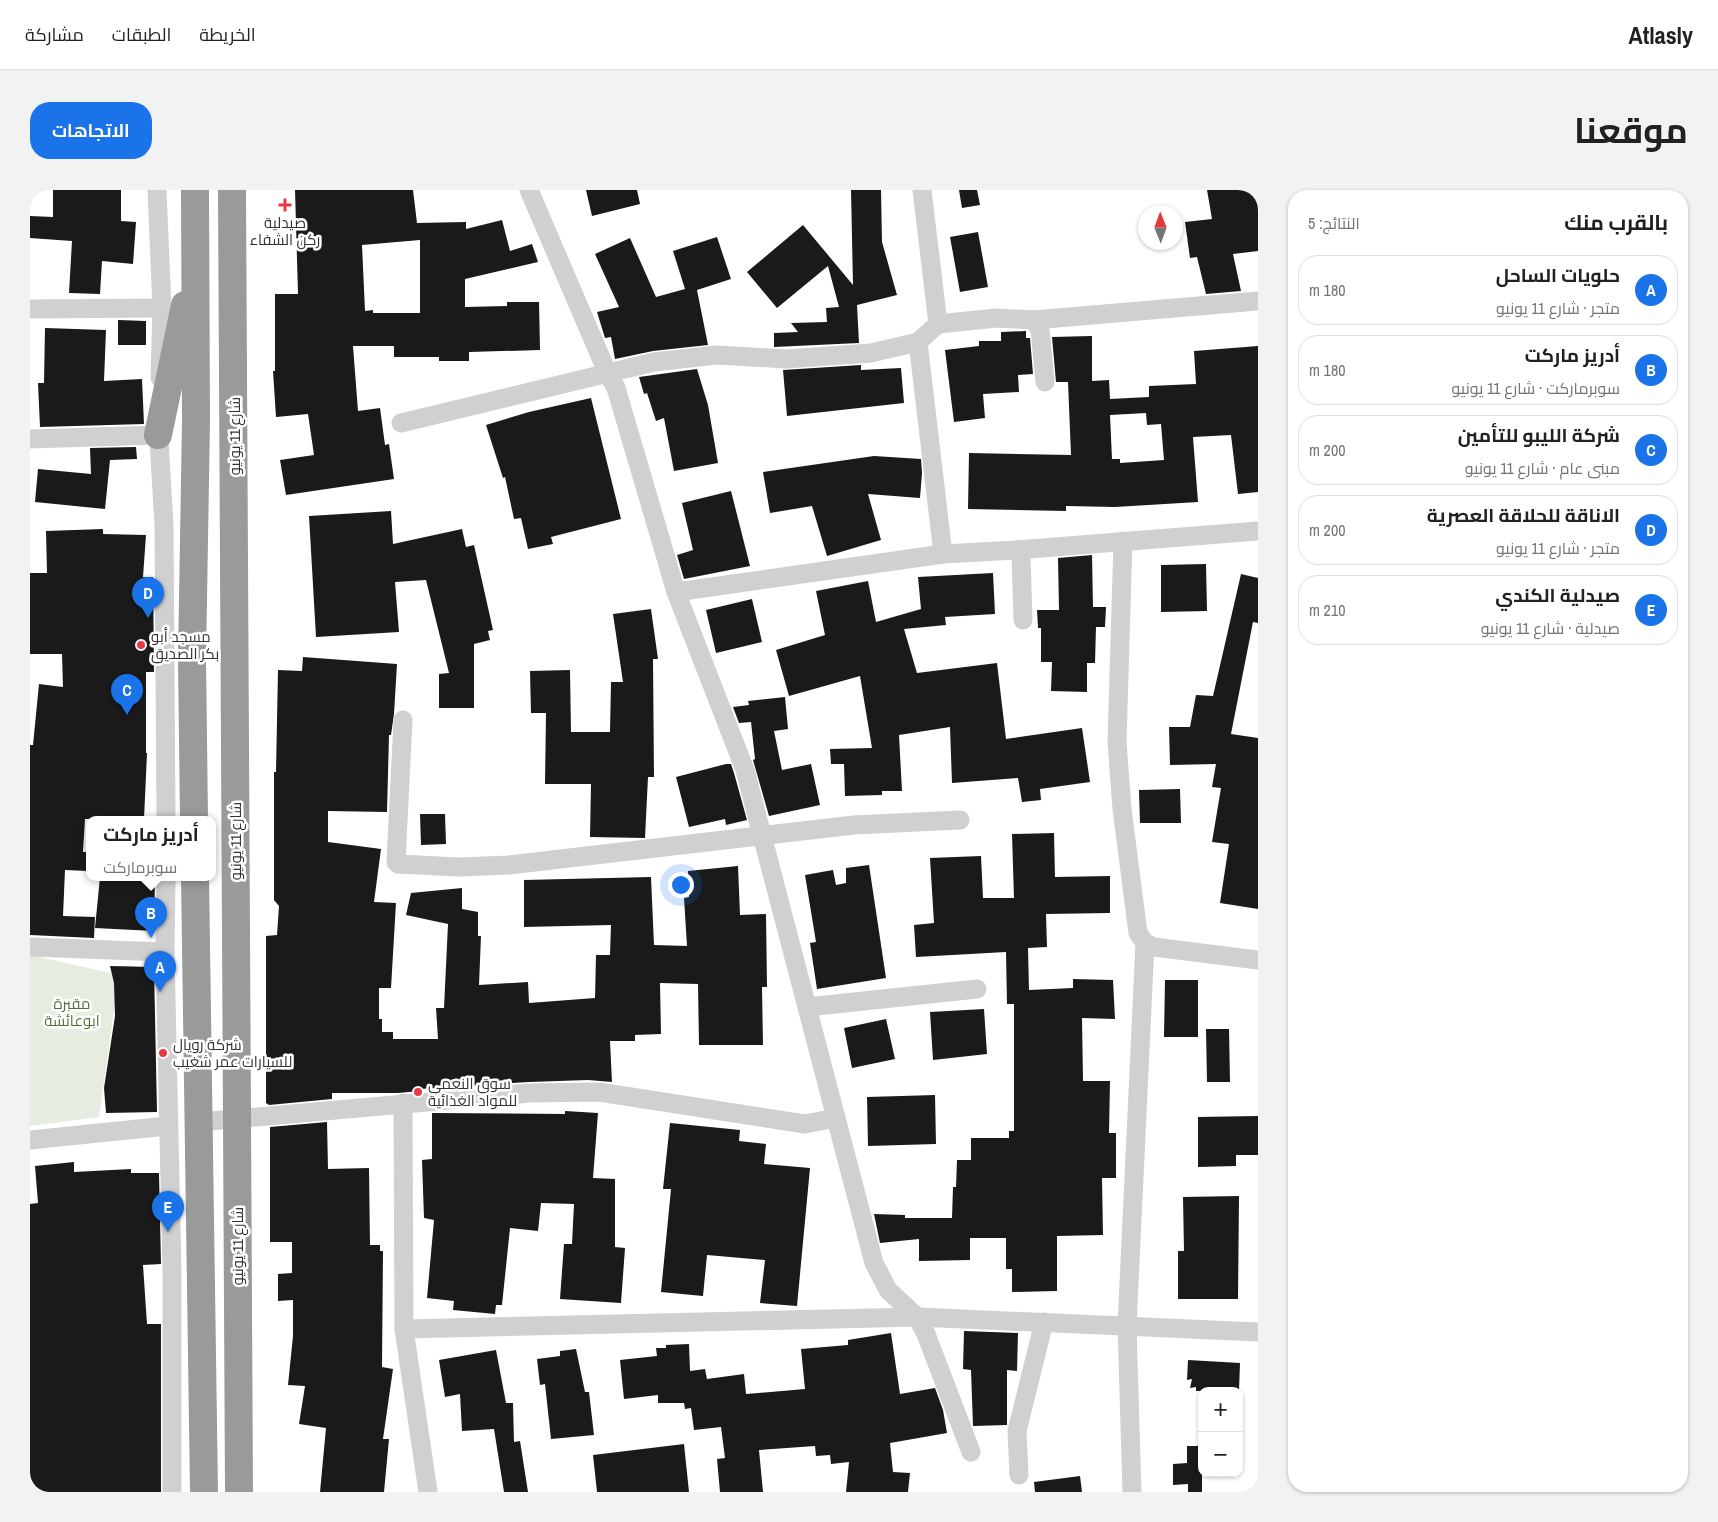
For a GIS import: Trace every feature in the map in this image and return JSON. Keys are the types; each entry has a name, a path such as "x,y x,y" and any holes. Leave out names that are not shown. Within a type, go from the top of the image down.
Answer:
{"highway":[{"path":"194,816 192,659 196,422 195,190"},
{"name":"شارع 11 يونيو","path":"232,190 239,1492"},
{"path":"158,435 196,252"},
{"path":"195,881 204,1492"}],"street":[{"path":"157,190 162,308 158,435 164,526 166,816"},
{"path":"528,190 607,372 616,388 676,592 745,770 874,1263 888,1290 917,1317 926,1334 971,1452"},
{"path":"922,190 938,324"},
{"path":"401,423 654,362 717,355 804,358 871,353 918,342 938,324 996,318 1033,320 1258,301"},
{"path":"30,309 162,308"},
{"path":"1033,320 1040,329 1045,382"},
{"path":"918,342 943,554"},
{"path":"30,439 158,435"},
{"path":"676,592 943,554 1258,531"},
{"path":"1123,541 1117,742 1122,809 1138,933 1144,943 1127,1326 1132,1492"},
{"path":"1016,550 1021,556 1023,620"},
{"path":"403,720 396,862 398,864 459,867 508,865 763,834 854,825 960,820"},
{"path":"166,881 167,1126 172,1274 172,1492"},
{"path":"1144,943 1154,947 1258,960"},
{"path":"30,947 165,952"},
{"path":"807,1008 977,989"},
{"path":"200,1122 530,1093 600,1092 806,1124 836,1118"},
{"path":"403,1103 404,1328 428,1492"},
{"path":"30,1140 167,1126"},
{"path":"404,1328 917,1317 1258,1332"},
{"path":"1019,1475 1017,1431 1044,1322"}],"green space":[{"name":"مقبرة ابوعائشة","path":"30,955 119,975 99,1117 30,1126"}],"building":[{"path":"53,190 121,190 121,221 136,222 133,264 102,261 100,294 69,293 72,241 30,238 30,216 53,217"},
{"path":"295,190 413,190 417,223 466,222 466,229 502,220 510,251 532,244 538,262 465,279 465,307 507,306 507,302 539,302 540,350 469,352 469,361 439,361 439,357 394,357 394,346 353,346 358,411 380,408 385,445 389,444 394,479 286,495 280,460 314,455 308,414 276,417 273,371 275,371 275,294 298,294","holes":["420,240 420,313 373,313 373,310 365,311 362,245"]},
{"path":"586,190 637,190 640,204 592,216"},
{"path":"851,190 881,190 882,242 897,295 857,305 859,343 774,347 774,333 798,332 791,323 827,322 826,308 839,307 828,266 777,308 747,272 803,225 853,285"},
{"path":"959,190 977,190 980,205 962,208"},
{"path":"1207,190 1258,190 1258,251 1233,254 1241,291 1206,294 1197,257 1190,258 1185,222 1212,219"},
{"path":"978,232 988,287 960,292 950,237"},
{"path":"717,237 731,279 697,290 708,345 653,351 615,359 611,337 605,338 597,312 619,307 595,254 630,238 656,297 685,289 673,251"},
{"path":"118,320 146,321 146,345 118,345"},
{"path":"45,328 106,330 104,381 142,379 144,424 40,427 38,383 44,383"},
{"path":"1026,331 1026,338 1030,338 1033,374 1018,375 1019,392 983,394 985,418 954,422 945,350 979,346 979,341 1001,341 1001,332"},
{"path":"1092,336 1092,381 1109,380 1110,399 1149,397 1149,386 1196,384 1194,351 1258,346 1258,492 1238,494 1231,435 1193,437 1198,502 1115,507 1066,506 1066,511 968,509 969,453 1071,455 1068,382 1056,382 1052,337","holes":["1146,413 1147,425 1161,424 1164,460 1120,463 1120,459 1112,459 1110,415"]},
{"path":"861,365 861,370 901,368 904,403 787,416 783,370"},
{"path":"697,369 708,405 718,463 674,471 664,418 656,421 647,393 644,394 639,377"},
{"path":"591,398 621,519 551,537 553,544 528,549 521,518 514,519 505,477 503,478 486,425 529,412"},
{"path":"136,447 137,459 110,460 105,509 35,502 38,469 91,474 90,448"},
{"path":"874,456 921,459 920,498 868,494 881,540 827,556 812,506 770,513 763,472"},
{"path":"731,491 750,566 684,579 677,555 693,550 682,503"},
{"path":"391,511 393,544 462,529 466,547 474,545 493,630 488,631 490,640 474,644 474,708 439,708 439,674 449,673 426,580 395,582 399,632 316,637 309,516"},
{"path":"103,529 103,534 146,535 143,577 153,577 154,672 146,672 147,753 144,816 86,816 83,852 86,852 86,871 65,870 63,916 95,917 94,938 30,935 30,745 33,745 39,684 63,687 62,654 30,654 30,573 47,573 46,531"},
{"path":"1092,555 1093,607 1106,607 1105,627 1096,627 1095,663 1087,663 1087,692 1051,691 1052,662 1041,662 1041,628 1038,628 1037,610 1059,610 1058,558"},
{"path":"1206,564 1207,611 1161,612 1161,565"},
{"path":"993,573 995,614 945,617 946,625 904,629 917,673 997,663 1006,739 1082,728 1090,782 1040,789 1041,800 1022,802 1018,778 952,783 950,727 899,735 902,791 882,791 882,795 845,796 844,764 831,764 830,749 872,748 860,676 789,696 776,650 825,635 816,591 868,581 876,622 921,609 918,577"},
{"path":"1241,574 1258,578 1258,623 1253,622 1231,734 1258,738 1258,909 1220,903 1229,844 1212,842 1221,788 1212,787 1216,764 1170,765 1169,727 1190,727 1196,695 1213,696"},
{"path":"752,599 762,642 716,653 706,610"},
{"path":"651,609 658,659 653,659 654,777 648,777 645,838 590,837 591,784 545,784 546,713 531,713 530,671 570,670 571,732 610,732 611,682 623,682 613,614"},
{"path":"303,657 397,664 394,714 391,735 389,735 387,812 328,811 328,842 381,849 374,902 396,903 391,988 379,988 379,1019 382,1019 382,1032 393,1032 393,1039 438,1039 436,1008 444,1008 448,924 406,915 411,893 462,888 462,909 478,912 478,936 481,936 479,985 528,982 529,1003 595,998 596,955 610,955 611,925 524,927 524,880 651,877 654,945 687,946 684,898 689,897 688,871 738,866 740,915 766,914 767,987 762,987 763,1045 699,1045 698,984 660,983 661,1034 635,1035 635,1041 610,1041 612,1082 588,1080 529,1082 420,1089 420,1091 398,1093 332,1093 332,1099 269,1105 266,1103 266,936 277,935 279,906 274,900 274,772 276,772 278,670 302,671"},
{"path":"785,697 788,729 774,731 782,770 811,764 820,805 769,816 753,760 755,759 751,722 739,723 733,707 749,705 748,701"},
{"path":"731,764 747,820 726,825 725,819 689,827 676,777"},
{"path":"1180,789 1181,823 1140,823 1139,790"},
{"path":"420,814 445,814 446,844 421,845"},
{"path":"1054,833 1055,877 1110,876 1110,913 1046,914 1047,947 1028,948 1029,990 1073,988 1073,979 1113,980 1115,1019 1082,1018 1083,1081 1110,1081 1109,1133 1116,1133 1116,1178 1102,1178 1103,1235 1057,1236 1057,1291 1012,1292 1012,1269 1006,1269 1006,1238 970,1238 970,1260 919,1261 919,1239 880,1243 874,1214 905,1215 905,1218 952,1218 953,1187 956,1187 957,1160 971,1160 971,1138 1009,1138 1009,1131 1014,1131 1014,1004 1007,1004 1006,952 916,957 914,925 934,923 930,858 981,856 983,898 1014,898 1012,834"},
{"path":"869,865 886,978 817,989 810,943 816,942 805,875 833,870 836,885 846,883 846,868"},
{"path":"100,881 155,881 154,931 95,928"},
{"path":"110,966 154,967 157,1112 106,1113 104,1088 115,1016 114,983"},
{"path":"1165,980 1198,980 1198,1037 1164,1037"},
{"path":"984,1009 987,1054 933,1060 930,1012"},
{"path":"886,1019 895,1059 852,1068 844,1028"},
{"path":"1206,1029 1229,1029 1230,1082 1207,1082"},
{"path":"935,1095 936,1144 868,1146 867,1097"},
{"path":"565,1111 598,1113 593,1178 615,1179 615,1247 625,1248 621,1303 560,1299 564,1244 572,1244 574,1204 541,1203 538,1231 510,1228 502,1305 496,1305 495,1314 453,1310 454,1301 427,1298 434,1220 424,1218 422,1160 432,1159 432,1113 565,1114"},
{"path":"1258,1116 1258,1155 1236,1155 1236,1166 1198,1167 1198,1117"},
{"path":"327,1122 328,1169 369,1168 370,1245 380,1245 380,1251 383,1251 382,1367 393,1369 383,1439 389,1439 384,1492 320,1492 326,1428 299,1424 305,1386 288,1385 293,1336 293,1300 278,1301 278,1274 292,1273 292,1242 270,1242 270,1127"},
{"path":"670,1123 740,1130 739,1141 766,1144 764,1164 810,1168 797,1306 760,1303 765,1260 707,1255 703,1296 661,1292 671,1189 663,1189"},
{"path":"74,1162 74,1172 131,1169 131,1173 159,1173 161,1264 143,1265 147,1324 161,1324 161,1492 30,1492 30,1204 38,1203 35,1166"},
{"path":"1239,1196 1238,1299 1178,1299 1178,1251 1184,1251 1183,1197"},
{"path":"964,1331 1018,1333 1017,1371 1007,1370 1007,1425 973,1426 971,1370 963,1369"},
{"path":"891,1333 900,1394 935,1388 943,1410 947,1433 890,1443 893,1472 910,1473 908,1492 846,1492 849,1462 831,1464 830,1455 816,1456 815,1446 759,1450 763,1492 720,1492 717,1459 725,1458 721,1427 694,1430 691,1408 685,1409 684,1403 658,1403 658,1395 624,1399 620,1360 657,1356 656,1348 666,1348 666,1345 689,1344 690,1371 705,1369 707,1379 744,1374 746,1394 805,1389 801,1349 848,1345 848,1340"},
{"path":"576,1349 585,1392 589,1392 594,1435 551,1439 545,1384 540,1385 537,1359 560,1356 560,1351"},
{"path":"496,1350 506,1403 513,1403 514,1442 520,1441 528,1492 504,1492 494,1429 462,1431 460,1394 445,1397 439,1360"},
{"path":"1188,1360 1240,1363 1239,1387 1198,1387 1198,1391 1196,1391 1196,1387 1190,1388 1192,1379 1187,1380"},
{"path":"684,1444 689,1492 597,1492 593,1455"},
{"path":"1187,1446 1198,1446 1198,1477 1202,1477 1202,1492 1188,1492 1188,1484 1173,1485 1173,1464 1187,1463"},
{"path":"1080,1476 1082,1492 1035,1492 1034,1482"}],"place":[{"name":"صيدلية ركن الشفاء","path":"285,205"},
{"name":"الاناقة للحلاقة العصرية","path":"148,618"},
{"name":"مسجد أبو بكر الصديق","path":"141,645"},
{"name":"شركة الليبو للتأمين","path":"127,715"},
{"name":"أدريز ماركت","path":"151,938"},
{"name":"حلويات الساحل","path":"160,992"},
{"name":"شركة رويال للسيارات عمر شغيب","path":"163,1053"},
{"name":"سوق النعمي للمواد الغذائية","path":"418,1092"},
{"name":"صيدلية الكندي","path":"168,1232"}]}
